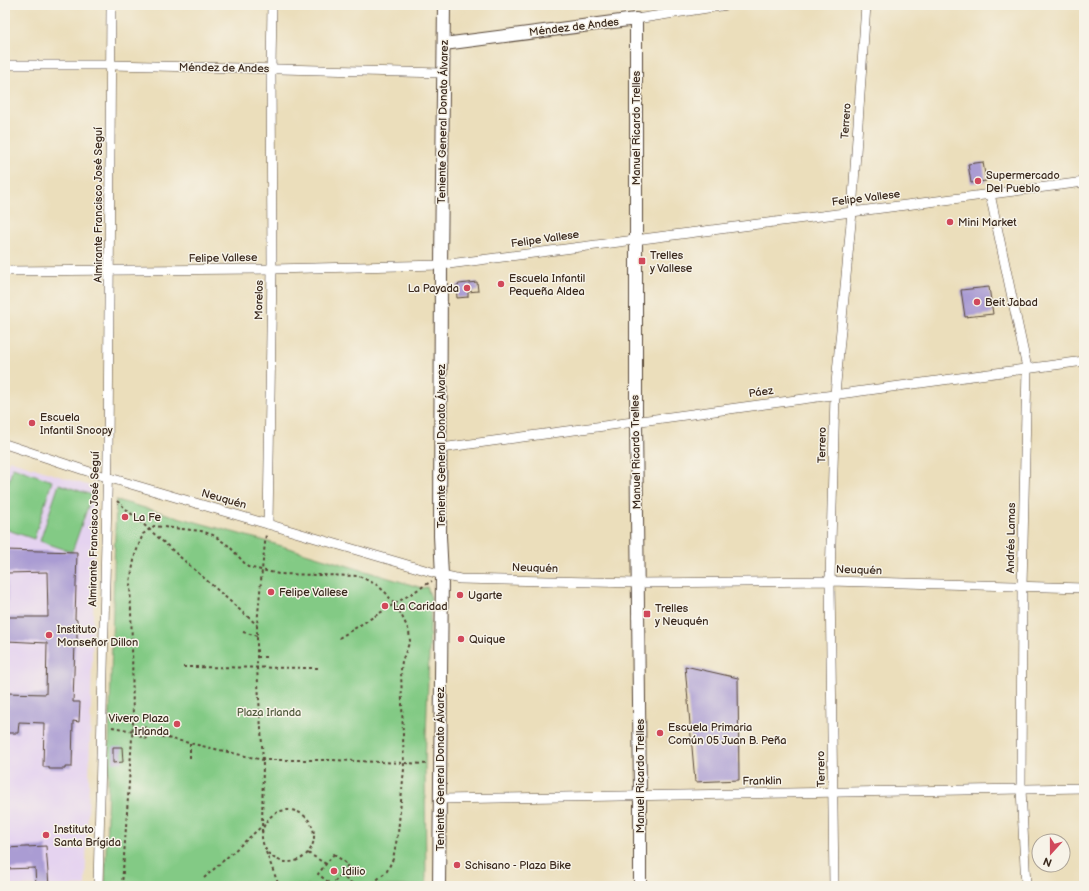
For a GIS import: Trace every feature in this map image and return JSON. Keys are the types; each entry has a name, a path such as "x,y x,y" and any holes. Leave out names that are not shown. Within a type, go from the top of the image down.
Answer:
{"street":[{"name":"Almirante Francisco José Seguí","path":"98,886 108,477 111,5"},
{"name":"Morelos","path":"268,524 272,269 270,69 272,5"},
{"name":"Teniente General Donato Álvarez","path":"439,886 442,575 441,265 444,5"},
{"name":"Méndez de Andes","path":"444,44 636,19 727,5"},
{"name":"Terrero","path":"834,886 834,792 830,581 835,394 852,212 866,5"},
{"name":"Manuel Ricardo Trelles","path":"636,19 635,240 640,886"},
{"name":"Méndez de Andes","path":"5,65 111,65 443,73"},
{"name":"Felipe Vallese","path":"5,271 272,269 441,265 1084,182"},
{"name":"Andrés Lamas","path":"990,194 1027,368 1022,587 1021,789 1026,886"},
{"name":"Páez","path":"441,448 1084,361"},
{"name":"Neuquén","path":"5,444 108,477 460,579 638,583 830,581 1084,588"},
{"name":"Franklin","path":"441,799 1084,788"}],"path":[{"path":"107,492 257,625"},
{"path":"268,524 257,625 257,668 262,760 261,827 262,841 279,886"},
{"path":"122,886 133,731 130,582 135,555 143,534 154,526 201,531 213,535 229,546 248,567 279,574 359,576 386,593 400,612 409,631 410,642 402,661 401,670 404,762 398,833 393,860 387,871 370,886"},
{"path":"339,638 442,575"},
{"path":"243,632 257,636"},
{"path":"257,657 268,657"},
{"path":"183,667 319,668"},
{"path":"103,726 139,732"},
{"path":"139,732 144,727 150,730 150,734"},
{"path":"139,732 140,736 145,738 150,734"},
{"path":"150,734 262,760 332,760 441,764"},
{"path":"190,743 190,758"},
{"path":"204,878 276,813 285,810 294,811 309,821 314,836 308,853 301,859 293,862 284,862 271,856 265,850"},
{"path":"262,832 265,823"},
{"path":"308,853 326,864"},
{"path":"334,854 348,865 332,885 318,874 326,864 334,854"},
{"path":"340,875 356,886"}],"shaded area":[{"name":"Instituto Monseñor Dillon","path":"9,460 96,488 85,886 5,886 5,471"}],"green space":[{"path":"13,467 52,481 34,539 5,529 5,494"},
{"path":"59,484 92,495 72,552 40,541"},
{"name":"Plaza Irlanda","path":"116,500 265,541 422,588 427,587 431,598 425,764 426,886 105,886"}],"building":[{"path":"983,162 986,181 971,183 968,164"},
{"name":"La Payada","path":"477,282 478,291 468,292 468,297 457,298 456,286 459,284"},
{"name":"Beit Jabad","path":"989,287 993,314 965,317 961,290"},
{"path":"5,550 77,552 75,619 77,620 77,644 75,643 73,702 80,702 79,722 73,721 72,767 65,767 65,769 49,769 49,767 43,767 44,723 19,722 18,733 5,733 5,693 46,694 47,643 7,641 5,690","holes":["47,572 48,617 8,617 7,573"]},
{"path":"685,666 738,678 739,780 695,782"},
{"path":"113,747 122,747 123,762 113,763"},
{"path":"46,846 49,886 36,886 35,868 5,869 5,848"}],"place":[{"name":"Supermercado Del Pueblo","path":"978,181"},
{"name":"Mini Market","path":"950,222"},
{"name":"Trelles y Vallese","path":"642,261"},
{"name":"Escuela Infantil Pequeña Aldea","path":"501,284"},
{"name":"La Payada","path":"467,288"},
{"name":"Beit Jabad","path":"977,302"},
{"name":"Escuela Infantil Snoopy","path":"32,423"},
{"name":"La Fe","path":"125,517"},
{"name":"Felipe Vallese","path":"271,592"},
{"name":"Ugarte","path":"460,595"},
{"name":"La Caridad","path":"385,606"},
{"name":"Trelles y Neuquén","path":"647,614"},
{"name":"Instituto Monseñor Dillon","path":"49,635"},
{"name":"Quique","path":"461,639"},
{"name":"Vivero Plaza Irlanda","path":"177,724"},
{"name":"Escuela Primaria Común 05 Juan B. Peña","path":"660,733"},
{"name":"Instituto Santa Brígida","path":"46,835"},
{"name":"Schisano - Plaza Bike","path":"457,865"},
{"name":"Idilio","path":"334,871"}]}
